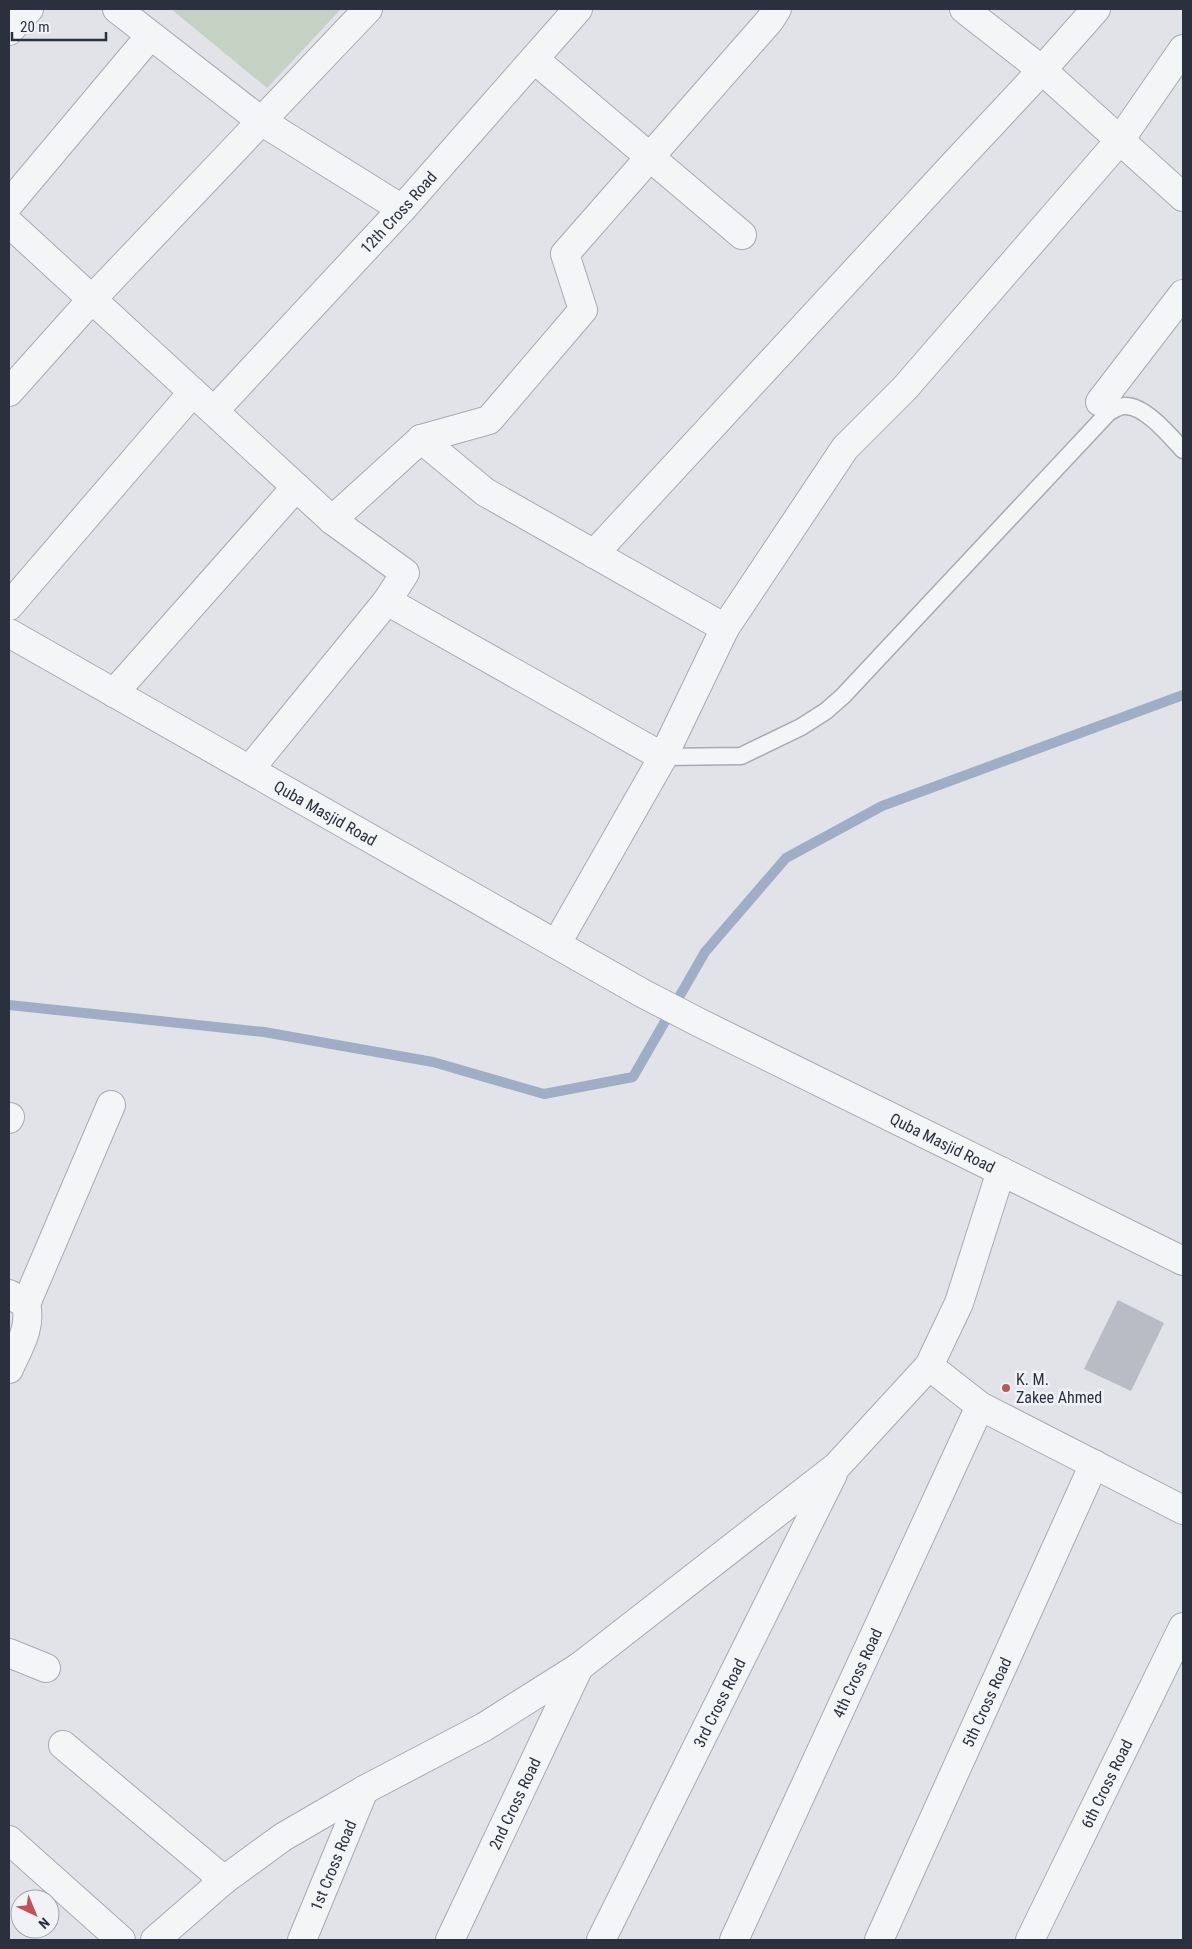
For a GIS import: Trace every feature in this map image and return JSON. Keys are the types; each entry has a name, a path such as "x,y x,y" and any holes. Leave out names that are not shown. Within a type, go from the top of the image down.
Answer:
{"street":[{"path":"9,32 29,9"},
{"path":"117,9 261,121 402,209"},
{"path":"9,392 92,299 368,9"},
{"name":"12th Cross Road","path":"214,411 402,209 578,9"},
{"path":"332,520 422,438 489,420 583,310 565,254 770,20 777,9"},
{"path":"594,554 1042,70 1096,9"},
{"path":"969,10 1042,70 1120,140 1179,185"},
{"path":"9,204 150,36"},
{"path":"557,943 663,757 726,628 845,448 905,388 1120,140 1183,49"},
{"path":"534,59 742,235"},
{"path":"9,223 332,520 405,573 387,601 250,769"},
{"path":"1100,402 1183,294"},
{"path":"9,606 193,392"},
{"path":"422,438 485,492 726,628"},
{"path":"114,693 296,487"},
{"path":"387,601 663,757"},
{"name":"Quba Masjid Road","path":"9,633 642,993 1183,1261"},
{"path":"9,1369 28,1325 28,1314 17,1299 110,1105"},
{"path":"155,1940 224,1880 283,1837 364,1790 484,1726 579,1667 836,1466 929,1366 959,1303 1002,1171"},
{"path":"929,1366 980,1406 1183,1510"},
{"name":"4th Cross Road","path":"734,1940 980,1406"},
{"name":"5th Cross Road","path":"879,1940 1094,1464"},
{"name":"3rd Cross Road","path":"602,1940 836,1466"},
{"name":"6th Cross Road","path":"1030,1940 1183,1627"},
{"path":"9,1653 46,1668"},
{"name":"2nd Cross Road","path":"450,1940 579,1667"},
{"path":"63,1746 224,1880"},
{"name":"1st Cross Road","path":"302,1940 364,1790"},
{"path":"9,1840 121,1940"}],"lane":[{"path":"663,757 741,756 801,727 826,711 843,696 1110,412 1123,405 1135,407 1148,415 1183,450"}],"green space":[{"path":"171,9 341,9 267,88"}],"building":[{"path":"1118,1300 1164,1323 1131,1391 1084,1369"}],"waterway":[{"path":"9,1005 264,1032 433,1062 544,1094 633,1077 705,952 786,858 882,806 1183,695"}],"place":[{"name":"K. M. Zakee Ahmed","path":"1006,1388"}]}
